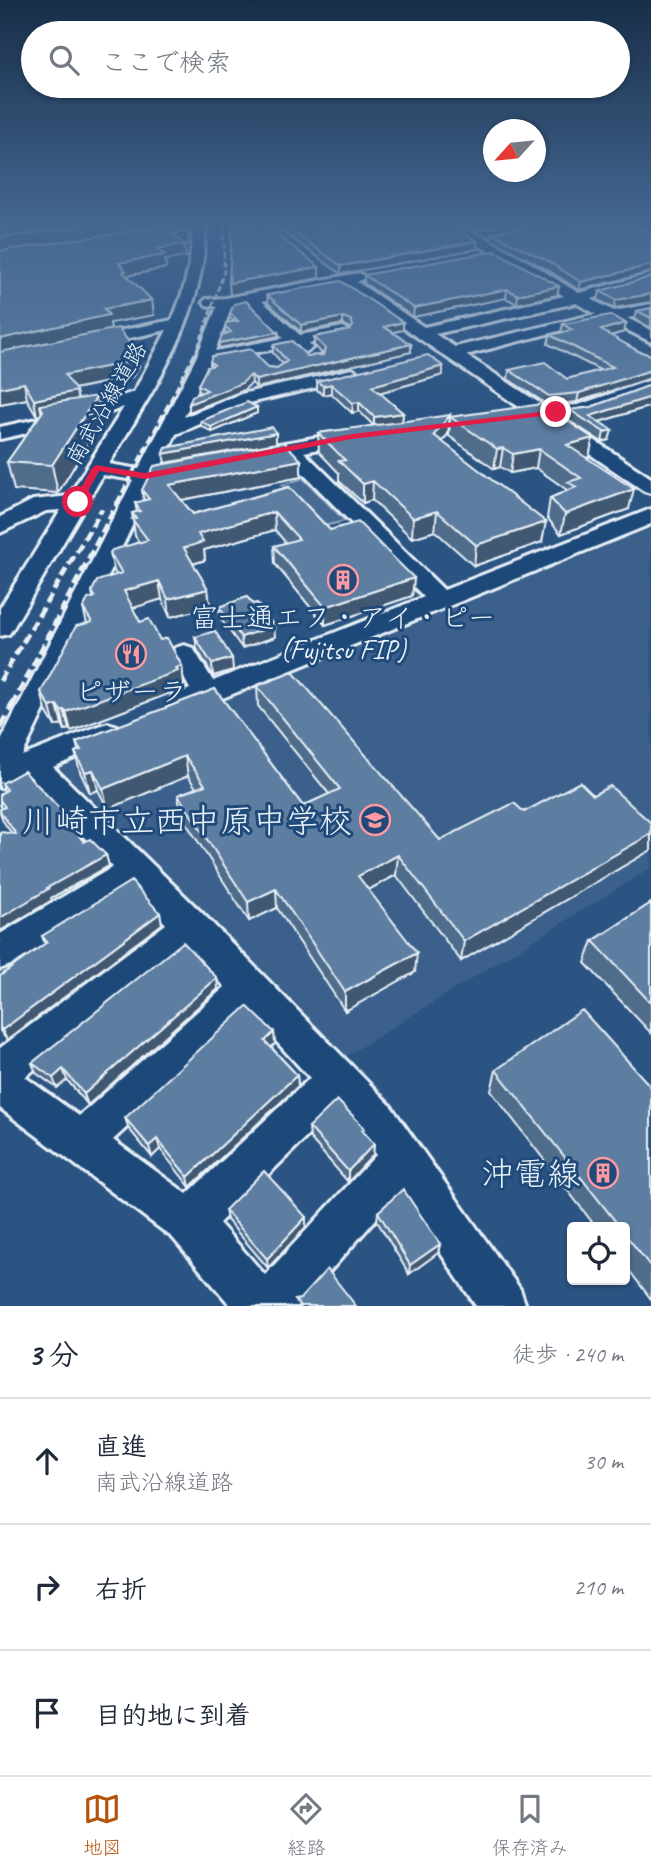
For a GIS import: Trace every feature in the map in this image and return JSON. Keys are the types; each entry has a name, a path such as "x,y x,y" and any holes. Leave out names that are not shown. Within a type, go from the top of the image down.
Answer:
{"street":[{"name":"南武沿線道路","path":"0,628 78,502 180,323 191,287"},
{"path":"10,771 166,431 219,330 249,297 295,287"},
{"path":"350,287 651,487"},
{"path":"559,287 651,337"},
{"path":"421,332 578,298 613,287"},
{"path":"249,297 315,358"},
{"path":"187,302 219,330 256,348 270,362"},
{"path":"423,358 609,314 651,309"},
{"path":"219,330 264,311"},
{"path":"76,344 180,323"},
{"path":"253,330 279,326"},
{"path":"256,348 343,332"},
{"path":"166,431 247,398 369,370"},
{"path":"494,420 580,410 651,385"},
{"path":"0,433 89,414 139,396"},
{"path":"236,458 378,434"},
{"path":"289,448 440,599"},
{"path":"96,468 145,476 197,466"},
{"path":"0,526 41,505 78,502"},
{"path":"156,713 651,516"},
{"path":"184,654 206,693"},
{"path":"10,771 131,723"},
{"path":"10,771 137,870 249,990 376,1119 503,1306"},
{"path":"0,953 137,870"},
{"path":"0,1072 191,925"},
{"path":"80,1143 249,990"},
{"path":"189,1222 336,1080"},
{"path":"0,1083 189,1222 261,1306"},
{"path":"268,1306 404,1157"}],"shaded area":[{"path":"303,478 345,521 320,527 282,485"},
{"name":"川崎市立西中原中学校","path":"651,523 651,868 340,1060 51,772 54,761"}],"building":[{"path":"0,287 138,287 152,300 104,309 109,315 0,339"},
{"path":"310,287 350,287 403,322 384,327 411,344 256,380 251,375 242,383 189,404 192,396 207,390 198,385 207,367 214,365 210,361 212,356 251,349 268,367 277,368 287,361 273,345 292,341 307,356 323,355 325,348 314,337 350,330 353,326 351,320 343,317 301,325 267,295"},
{"path":"382,287 555,287 518,295 507,289 414,308"},
{"path":"615,287 651,287 651,294 616,300 600,291"},
{"path":"246,301 278,332 219,343 222,335 231,332 225,326 226,323 238,321 230,313 234,304"},
{"path":"651,308 651,318 637,311"},
{"path":"610,315 626,323 601,330 638,351 651,355 651,370 579,393 549,396 509,370 545,362 567,379 613,367 550,335 572,330 563,324"},
{"path":"118,328 136,351 130,362 65,375 76,391 34,400 24,383 0,388 0,352"},
{"path":"428,355 443,366 372,386 403,413 374,417 359,402 353,403 331,384 323,386 317,381"},
{"path":"651,385 651,397 590,416 612,430 604,432 570,410 591,407"},
{"path":"97,396 52,465 7,462 43,411 40,405"},
{"path":"247,402 257,407 211,427 201,421"},
{"path":"542,404 593,438 567,445 634,489 565,514 550,498 576,487 568,482 581,478 539,449 513,454 503,448 497,449 450,417"},
{"path":"450,415 434,435 546,522 476,545 437,511 413,518 373,481 363,484 339,461 345,460 318,433"},
{"path":"272,427 276,433 163,454 166,448"},
{"path":"284,442 301,460 169,485 193,514 289,487 330,530 358,522 414,578 325,607 274,546 299,539 274,512 198,534 203,542 184,548 208,589 168,599 159,581 124,591 140,622 149,619 160,640 167,638 182,666 176,668 178,671 66,712 61,711 57,705 50,707 41,692 76,626 92,622 83,608 88,599 95,597 92,591 97,581 122,573 110,553 112,550 148,540 132,519 136,518 132,513 140,511 135,503 149,499 142,490 154,466"},
{"path":"247,597 253,604 257,603 274,626 241,637 219,607"},
{"path":"215,631 232,658 212,664 195,637"},
{"path":"293,672 440,840 514,803 524,812 580,782 593,795 610,786 651,823 651,834 464,941 398,855 358,876 417,953 345,992 276,889 248,902 178,795 205,785 185,756 103,789 93,770 85,772 75,752 81,750 76,742 215,689 303,806 340,789 257,686"},
{"path":"24,771 62,811 60,812 84,842 90,839 106,855 0,918 0,832 16,834 0,811 5,807 0,800 0,794 7,790 2,783"},
{"path":"131,881 160,913 2,1030 0,976 47,942 42,936"},
{"path":"651,903 651,1003 593,941"},
{"path":"183,942 217,978 84,1094 63,1069 53,1078 32,1063"},
{"path":"247,1006 274,1032 265,1041 297,1075 188,1177 157,1139 149,1146 125,1118"},
{"name":"沖電線","path":"582,1010 651,1087 651,1267 630,1240 630,1222 616,1222 496,1070"},
{"path":"337,1100 361,1124 364,1129 362,1130 374,1144 348,1171 309,1127"},
{"path":"264,1171 306,1217 267,1259 225,1210"},
{"path":"403,1189 440,1244 410,1265 378,1212"},
{"path":"327,1269 356,1306 300,1306 295,1300 300,1299"}],"railway":[{"path":"198,347 219,287"},
{"path":"117,503 199,346"},
{"path":"12,706 118,502"},
{"path":"0,681 102,509"},
{"path":"0,728 13,704"}],"place":[{"name":"富士通エフ・アイ・ピー (Fujitsu FIP)","path":"343,580"},
{"name":"ピザーラ","path":"131,654"},
{"name":"川崎市立西中原中学校","path":"375,820"},
{"name":"沖電線","path":"603,1173"}],"route":[{"path":"78,502 96,468 145,476 352,437 556,412"}]}
